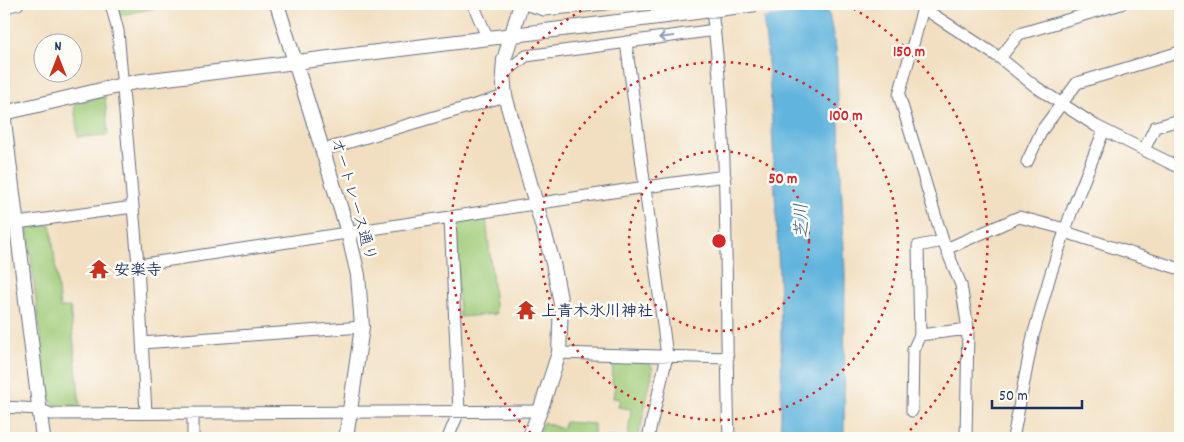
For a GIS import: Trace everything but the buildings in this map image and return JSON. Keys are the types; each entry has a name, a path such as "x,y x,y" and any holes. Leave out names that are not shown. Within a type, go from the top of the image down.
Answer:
{"street":[{"path":"4,7 18,4"},
{"path":"111,4 118,31 138,265 146,413"},
{"name":"オートレース通り","path":"277,4 348,232 358,275 362,327 346,438"},
{"path":"472,4 488,39"},
{"path":"529,438 559,353 561,304 553,264 505,96 504,60 522,4 544,10 606,4"},
{"path":"711,4 720,74 725,176 729,438"},
{"path":"4,113 122,85 756,4"},
{"path":"1000,58 1019,34 1120,4"},
{"path":"966,438 968,329 961,285 944,245 899,95 922,6 1000,58 1036,87 1062,104 1104,130 1180,168"},
{"path":"503,74 526,56 715,30"},
{"path":"626,42 667,356 648,438"},
{"path":"1027,162 1042,130 1076,83 1180,52"},
{"path":"323,150 505,96"},
{"path":"1144,150 1154,127 1180,120"},
{"path":"4,121 43,438"},
{"path":"1013,438 1033,336 1050,276 1065,230 1104,130"},
{"path":"138,265 725,176"},
{"path":"17,223 132,207"},
{"path":"912,411 913,350 920,335 918,246 944,245 985,233 1019,217 1065,230 1180,269"},
{"path":"448,438 459,411 450,218"},
{"path":"142,343 362,327"},
{"path":"920,335 968,329"},
{"path":"559,353 728,358"},
{"path":"4,407 39,410 51,414 540,411"},
{"path":"193,413 193,438"}],"green space":[{"path":"116,4 171,4 119,16"},
{"path":"105,96 108,135 78,137 74,104"},
{"path":"486,217 496,314 460,317 455,226 460,222"},
{"path":"51,225 60,308 70,307 80,406 55,405 48,399 27,227"},
{"path":"613,361 649,362 653,369 637,438 628,438 631,409 618,407 620,399 613,398 615,385 612,384"},
{"path":"543,422 562,429 565,422 594,424 594,437 616,438 537,438"}],"water":[{"name":"芝川","path":"761,4 827,4 836,49 845,274 844,438 780,438 781,346 771,98"}],"pier":[{"path":"759,4 830,4 831,8 761,18"}],"place":[{"name":"安楽寺","path":"99,269"},
{"name":"上青木氷川神社","path":"526,310"}]}
